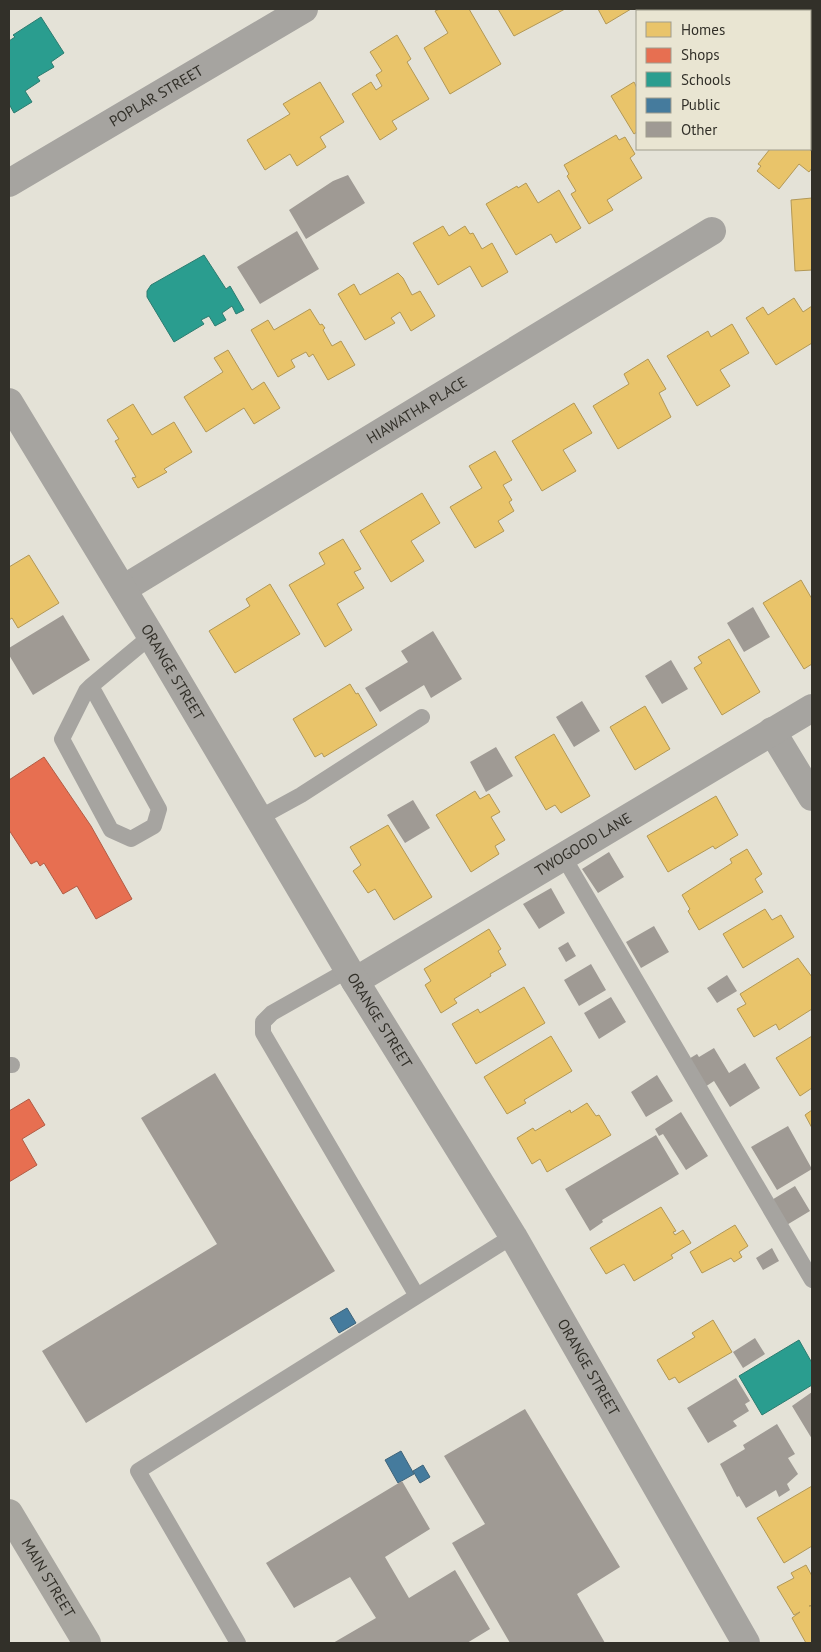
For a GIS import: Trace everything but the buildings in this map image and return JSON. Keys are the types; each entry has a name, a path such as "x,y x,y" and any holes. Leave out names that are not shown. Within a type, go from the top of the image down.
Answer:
{"main road":[{"name":"MAIN STREET","path":"9,1513 87,1643"}],"street":[{"name":"POPLAR STREET","path":"9,183 304,9"},
{"name":"HIAWATHA PLACE","path":"123,589 712,231"},
{"name":"ORANGE STREET","path":"9,402 123,589 352,976 513,1236 746,1643"},
{"name":"TWOGOOD LANE","path":"352,976 563,856 812,708"},
{"path":"772,731 812,797"}],"lane":[{"path":"91,686 159,809 154,826 131,839 111,830 62,739 86,691 91,686 151,636"},
{"path":"259,818 300,795 422,717"},
{"path":"563,856 812,1280"},
{"path":"352,976 272,1013 263,1022 263,1033 417,1296"},
{"path":"238,1643 138,1471 513,1236"}]}
